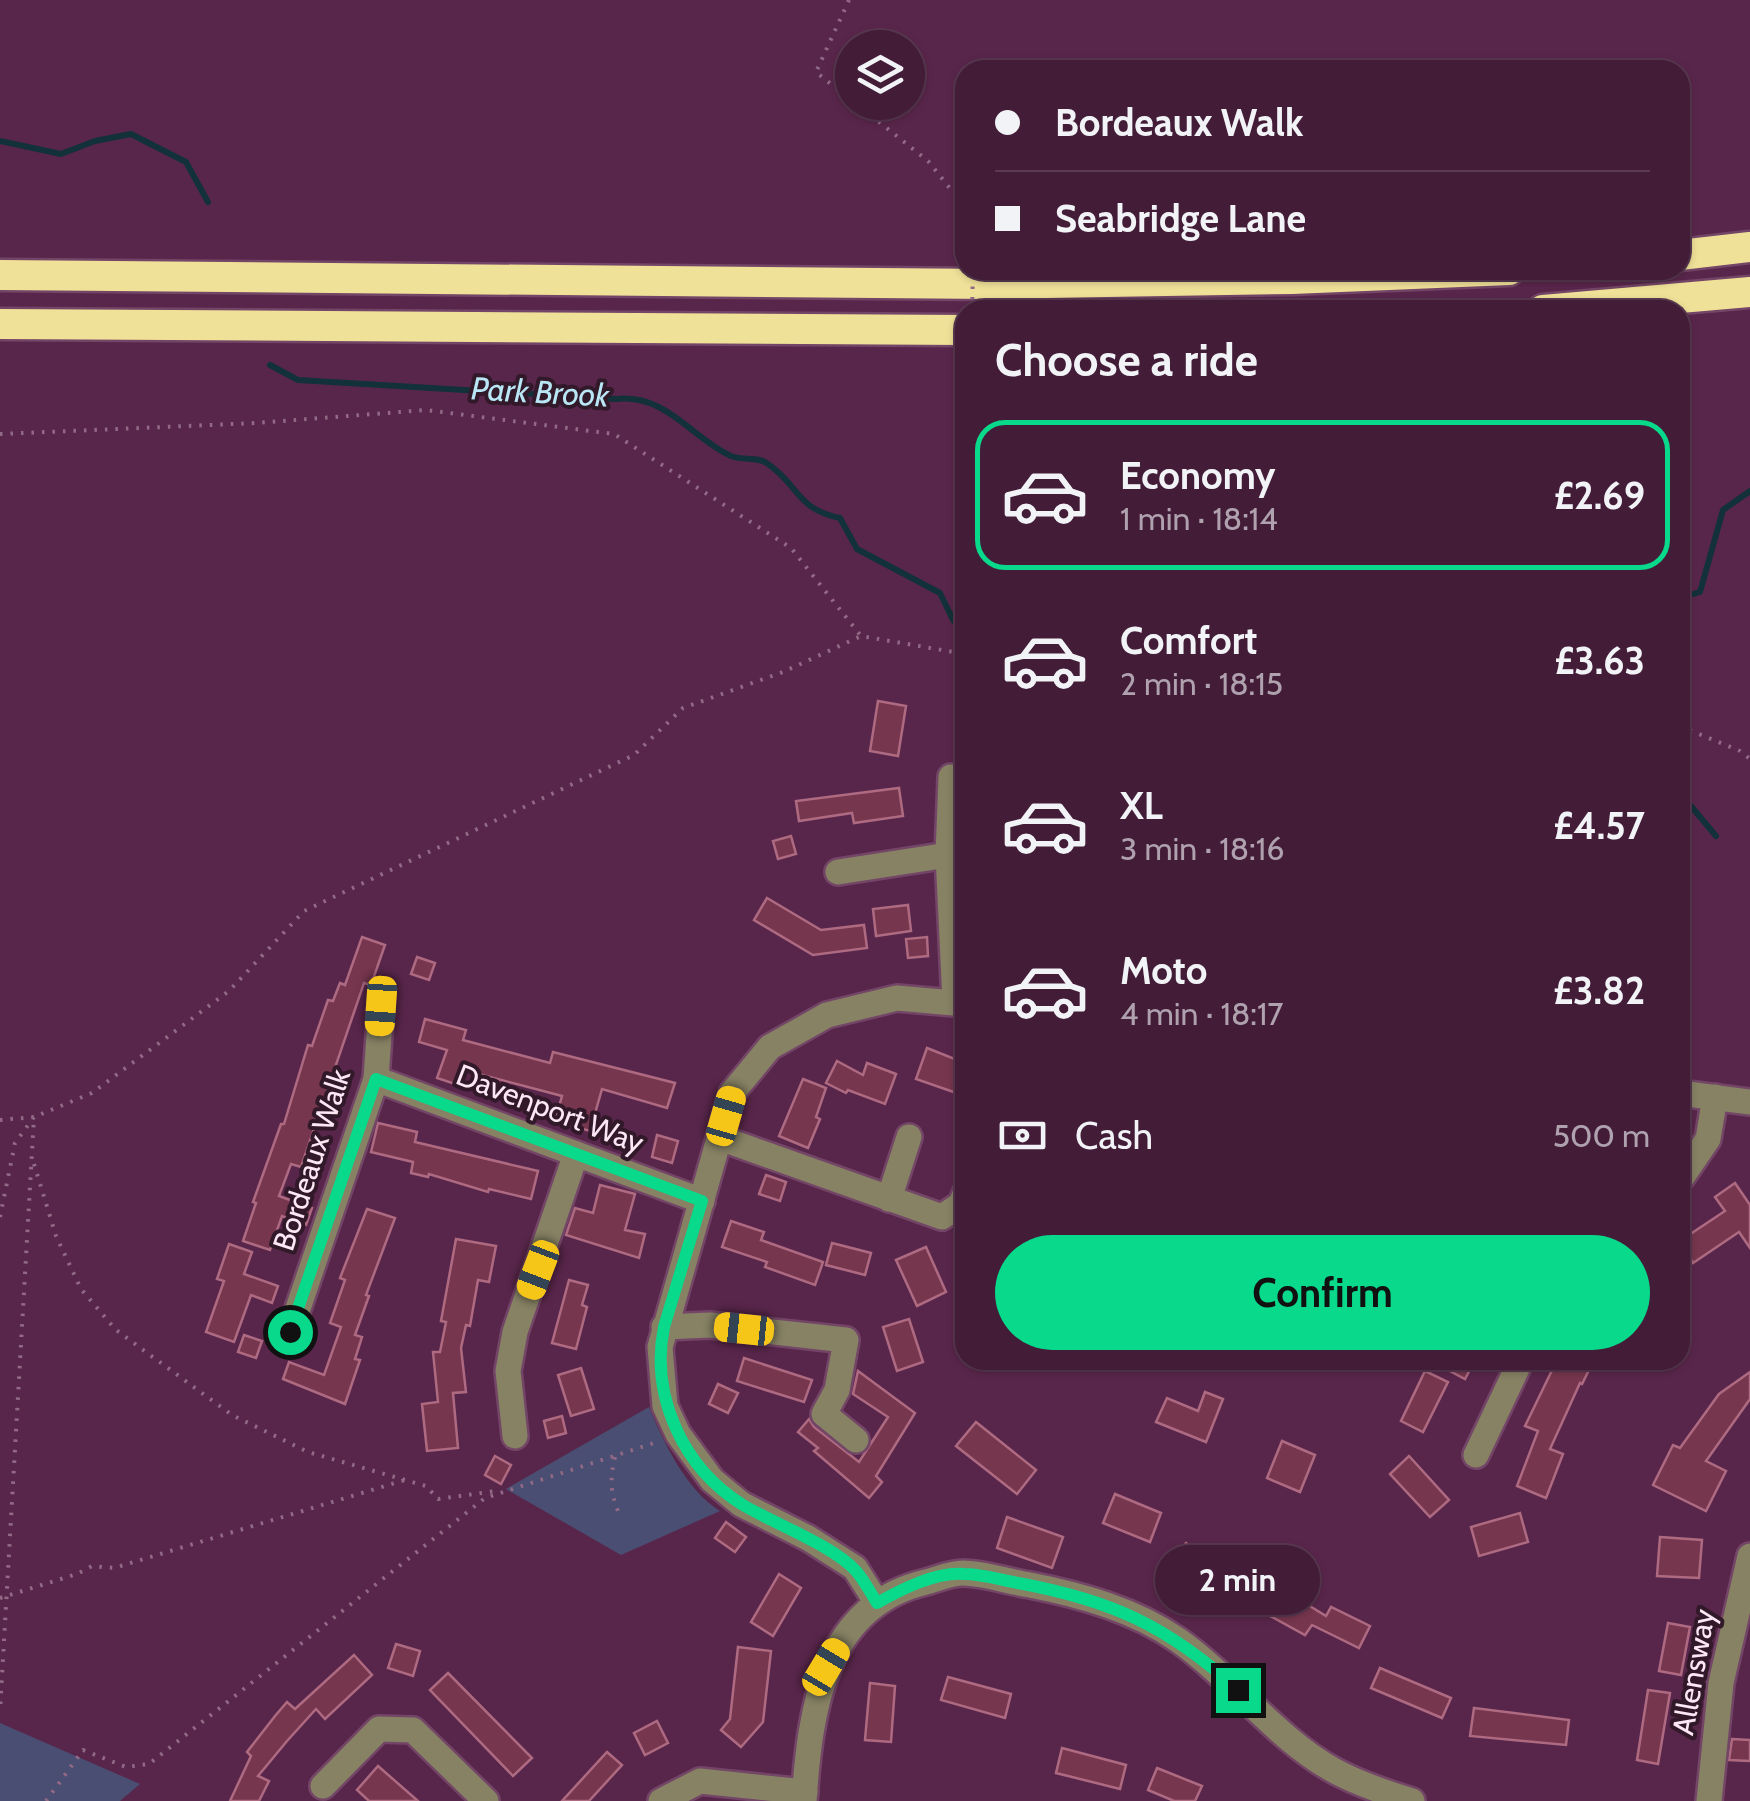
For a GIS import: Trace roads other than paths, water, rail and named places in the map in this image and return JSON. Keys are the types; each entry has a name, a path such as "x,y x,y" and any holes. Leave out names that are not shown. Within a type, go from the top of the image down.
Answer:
{"highway":[{"path":"1690,255 1750,246"},
{"path":"0,275 991,284 1292,280"},
{"path":"1658,300 1750,292"},
{"path":"0,324 955,330"}],"street":[{"path":"947,777 955,941"},
{"path":"838,872 948,855"},
{"path":"877,1603 854,1568 808,1538 741,1504 712,1480 678,1434 665,1406 660,1347 732,1093 770,1047 827,1015 897,998 955,1003"},
{"name":"Bordeaux Walk","path":"290,1332 376,1079 381,1006"},
{"name":"Davenport Way","path":"376,1079 702,1201"},
{"path":"1690,1094 1750,1102"},
{"path":"1690,1165 1708,1139 1715,1097"},
{"path":"889,1199 909,1137"},
{"path":"720,1138 942,1217 955,1208"},
{"path":"515,1436 508,1371 515,1332 576,1154"},
{"path":"664,1327 710,1325 846,1340 837,1390 824,1414 856,1440"},
{"path":"1476,1455 1517,1370"},
{"name":"Allensway","path":"1709,1801 1721,1683 1750,1556"},
{"path":"661,1801 700,1782 805,1797 815,1707 826,1667 844,1638 877,1603 906,1586 962,1573 1046,1588 1121,1609 1176,1638 1333,1770 1412,1801"},
{"path":"323,1786 380,1728 413,1730 486,1801"}],"waterway":[{"name":"Park Brook","path":"0,141 61,154 95,141 131,134 186,162 208,202"},
{"name":"Park Brook","path":"270,365 298,380 650,403 731,456 768,464 806,503 840,518 857,549 940,593 955,622"},
{"name":"Park Brook","path":"1690,595 1700,592 1723,510 1750,491"},
{"path":"1690,805 1716,836"}]}
